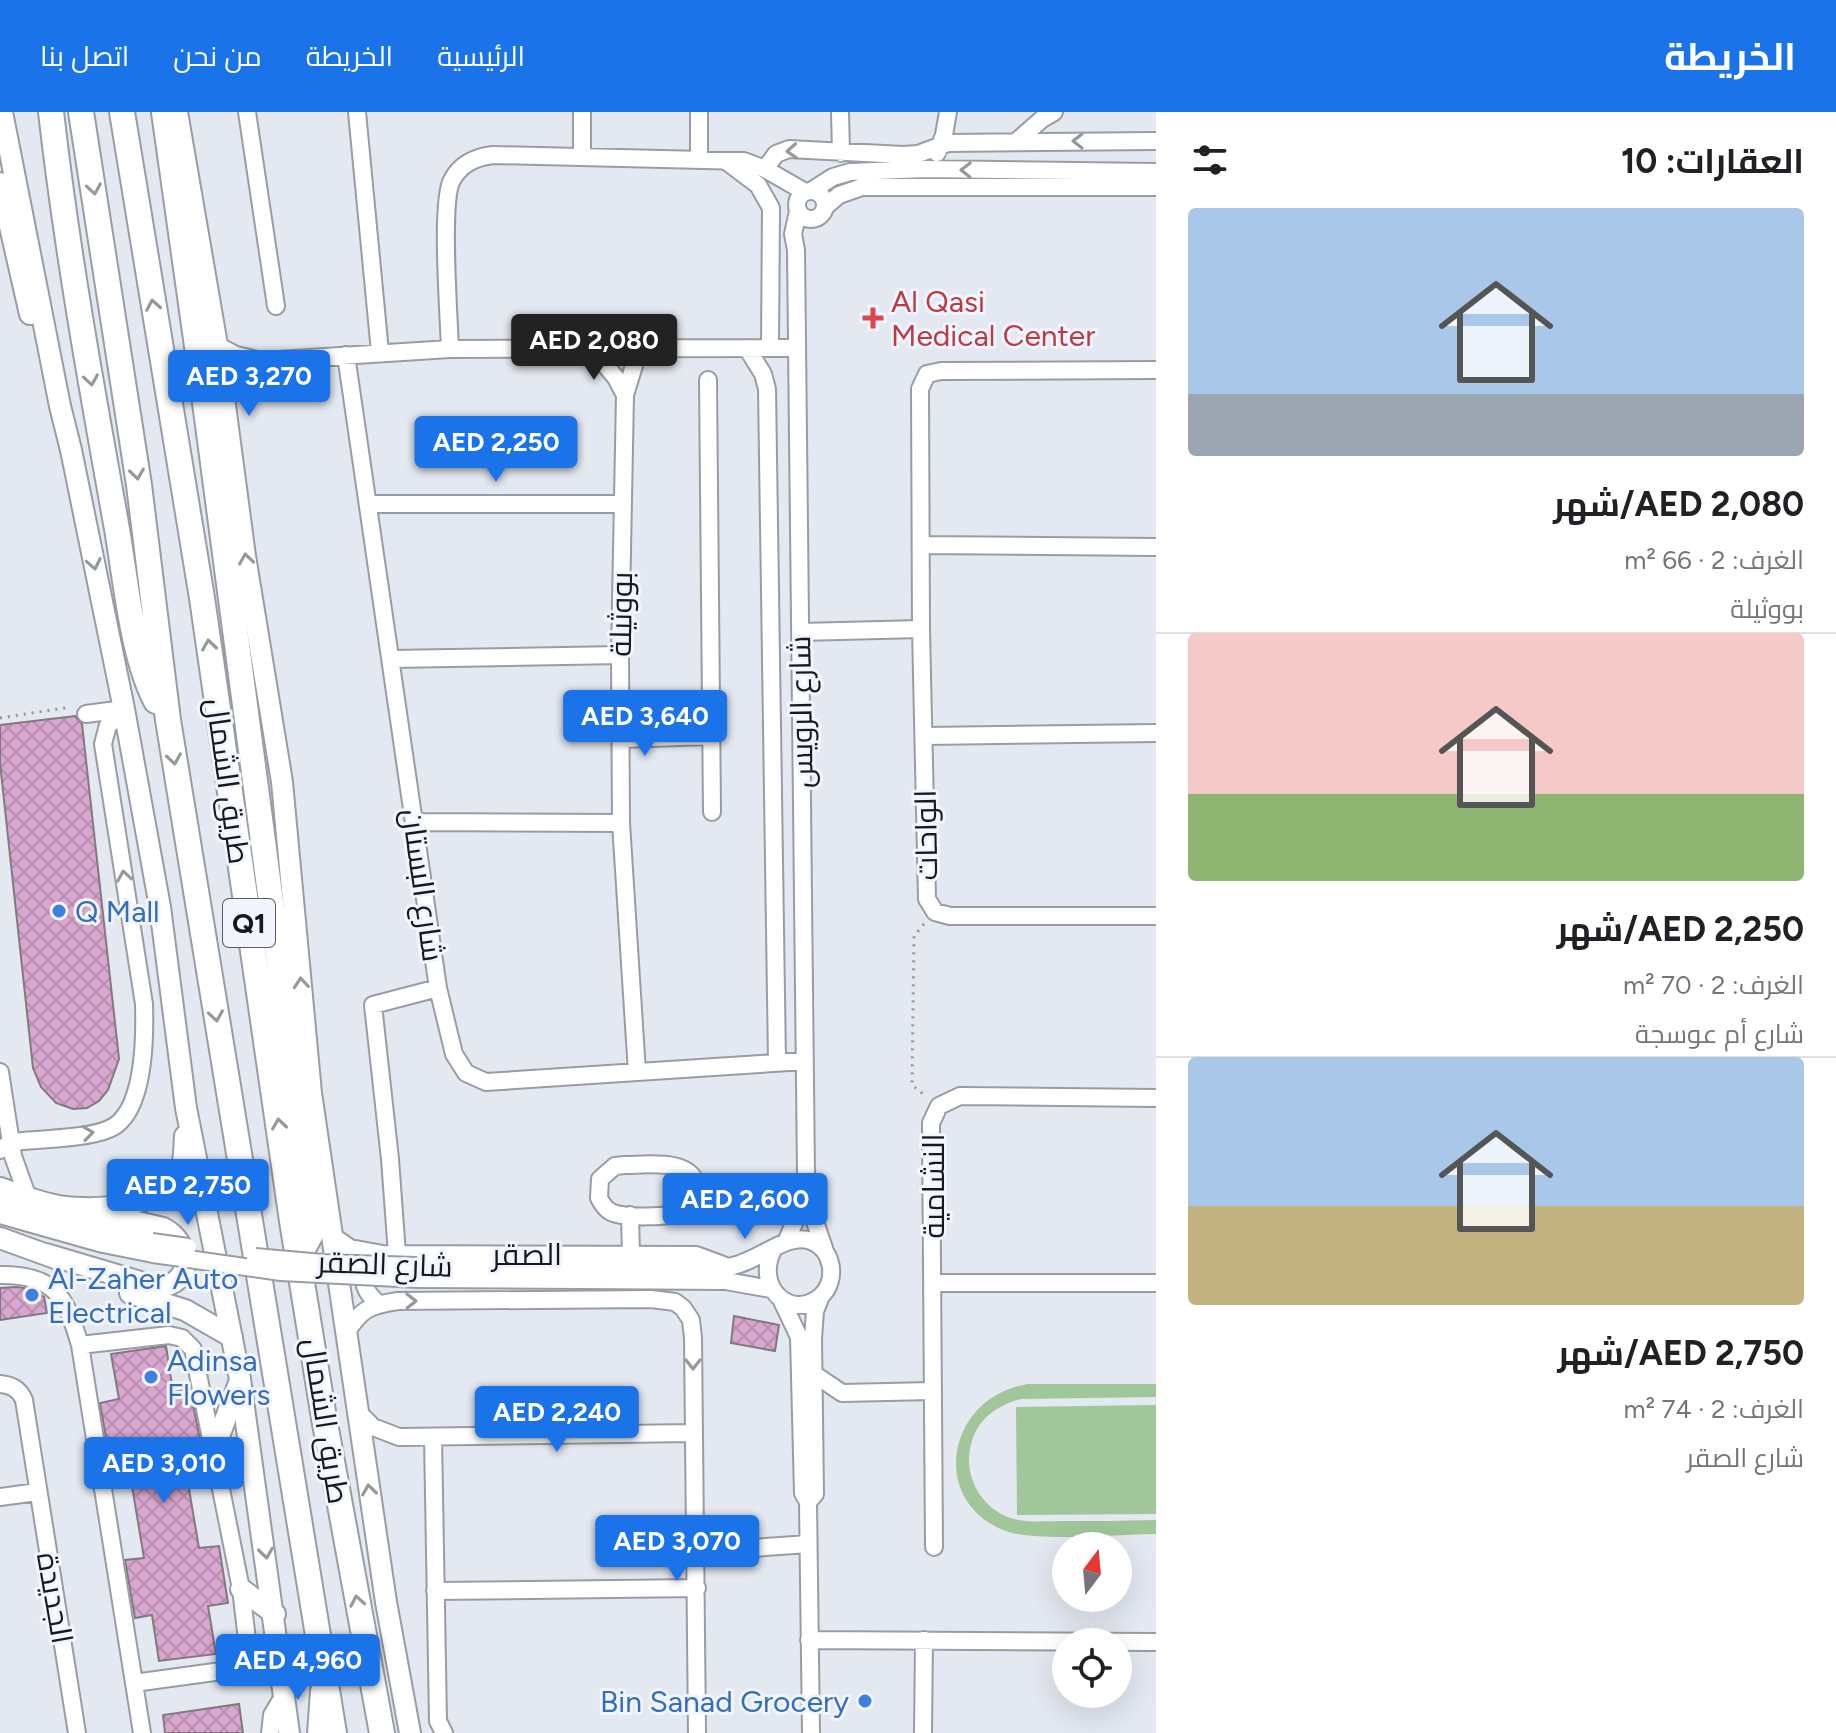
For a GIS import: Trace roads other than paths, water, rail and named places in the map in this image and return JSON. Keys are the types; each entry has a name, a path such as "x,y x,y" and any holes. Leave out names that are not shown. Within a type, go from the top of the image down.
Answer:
{"highway":[{"name":"طريق الشمال","path":"81,112 139,485 168,720 322,1675 322,1732"},
{"name":"طريق الشمال","path":"122,112 202,598 324,1418 382,1733"},
{"path":"164,112 313,1224 307,1245 299,1256"},
{"path":"45,115 57,165 99,430 139,650 150,690 168,720"},
{"path":"373,1685 391,1733"}],"main road":[{"path":"2,112 124,711 160,907 186,1108 240,1379 275,1614 289,1733"},
{"name":"طريق الشمال","path":"177,112 217,345 264,678 282,782 311,1093 386,1602 410,1733"},
{"path":"0,185 6,241 45,368 60,406"},
{"path":"261,832 270,803 264,678"},
{"path":"81,1209 144,1201 168,1191 178,1178 184,1160 186,1108"},
{"path":"0,1188 28,1198 163,1228 174,1234 186,1256 178,1279 167,1286 157,1287 0,1238"},
{"path":"46,1254 125,1291 185,1310 232,1337"},
{"path":"213,1452 240,1379"},
{"path":"241,1589 275,1614"}],"street":[{"path":"247,112 276,306"},
{"path":"357,112 380,352"},
{"path":"582,112 582,157"},
{"path":"699,112 699,159"},
{"path":"840,112 841,153"},
{"path":"926,169 941,145 948,112"},
{"path":"1017,141 1054,112"},
{"path":"770,172 776,154 789,149 908,155 941,145 1017,141 1156,141"},
{"path":"450,349 446,196 457,171 468,162 493,155 744,161 770,172 804,204"},
{"path":"725,160 758,185 771,208 770,348"},
{"path":"804,204 841,174 926,169 1156,172"},
{"path":"804,204 823,198 825,207 839,195 862,187 1156,187"},
{"name":"شارع الرويس","path":"804,204 793,234 796,250 806,1174 813,1216 824,1248"},
{"path":"217,345 236,355 262,361 450,349 797,348"},
{"path":"747,348 763,374 767,389 777,1063"},
{"path":"592,349 616,378 625,395"},
{"name":"بووثيلة","path":"637,1072 621,823 620,655 625,395 639,349"},
{"name":"شارع البستان","path":"346,355 438,988 454,1054 466,1073 486,1082 805,1061"},
{"path":"224,395 238,375 262,361"},
{"name":"الواحات","path":"1156,370 941,371 927,374 920,389 927,899 935,912 950,916 1156,916"},
{"path":"708,380 712,812"},
{"path":"369,504 623,504"},
{"path":"922,545 1156,547"},
{"path":"800,632 921,629"},
{"path":"391,659 620,655"},
{"path":"81,710 124,711"},
{"path":"5,1146 108,1130 125,1118 134,1100 144,1040 144,1004 103,744 108,725 124,711"},
{"path":"620,717 711,715"},
{"path":"925,736 1156,733"},
{"path":"621,739 711,736"},
{"path":"414,822 621,823"},
{"path":"379,1304 368,1296 363,1284 364,1271 372,1260 390,1254 390,1159 373,1005 438,988"},
{"path":"0,1072 5,1146 28,1198"},
{"name":"النشامية","path":"934,1547 931,1123 939,1106 960,1096 1156,1098"},
{"path":"615,1166 681,1167 690,1173 696,1183 697,1194 693,1204 684,1212 630,1215 612,1212 599,1198 597,1188 600,1179 615,1166"},
{"name":"شارع الرويس","path":"780,1245 797,1216 806,1174"},
{"name":"شارع الصقر","path":"0,1202 152,1248"},
{"name":"شارع الصقر","path":"0,1215 103,1244 152,1248 281,1272 728,1267 780,1245"},
{"path":"630,1215 631,1255"},
{"name":"الصقر","path":"330,1234 350,1248 390,1254 696,1255 728,1267"},
{"path":"808,1502 815,1494 814,1323 832,1271 824,1248 811,1240 799,1238 780,1245 767,1263 766,1276 799,1337 803,1493 808,1502 811,1733"},
{"name":"شارع الصقر","path":"417,1272 726,1281 776,1294"},
{"path":"0,1275 29,1276 56,1291 66,1303 80,1345 142,1733"},
{"path":"933,1283 1156,1283"},
{"path":"776,1294 795,1304 809,1303 821,1296"},
{"name":"الصقر","path":"379,1304 614,1298 675,1302 691,1320 693,1433"},
{"path":"346,1333 363,1310 379,1304"},
{"path":"80,1345 169,1335 186,1341 195,1356 241,1589 248,1648 242,1664 229,1670 134,1683"},
{"path":"814,1374 831,1389 842,1393 933,1391"},
{"name":"الجديدة","path":"0,1384 20,1391 24,1400 77,1733"},
{"path":"814,1418 842,1393"},
{"path":"358,1412 373,1427 399,1437 693,1433 697,1552 697,1733"},
{"path":"426,1437 435,1591 438,1721 444,1733"},
{"path":"0,1497 37,1492"},
{"path":"697,1552 808,1544"},
{"path":"435,1591 697,1588"},
{"path":"809,1640 1156,1642"},
{"path":"923,1733 924,1640"},
{"path":"270,1733 272,1715 284,1695"}],"place":[{"name":"Al Qasi Medical Center","path":"873,318"},
{"name":"Q Mall","path":"59,911"},
{"name":"Al-Zaher Auto Electrical","path":"32,1295"},
{"name":"Adinsa Flowers","path":"151,1377"},
{"name":"Bin Sanad Grocery","path":"865,1701"}]}
